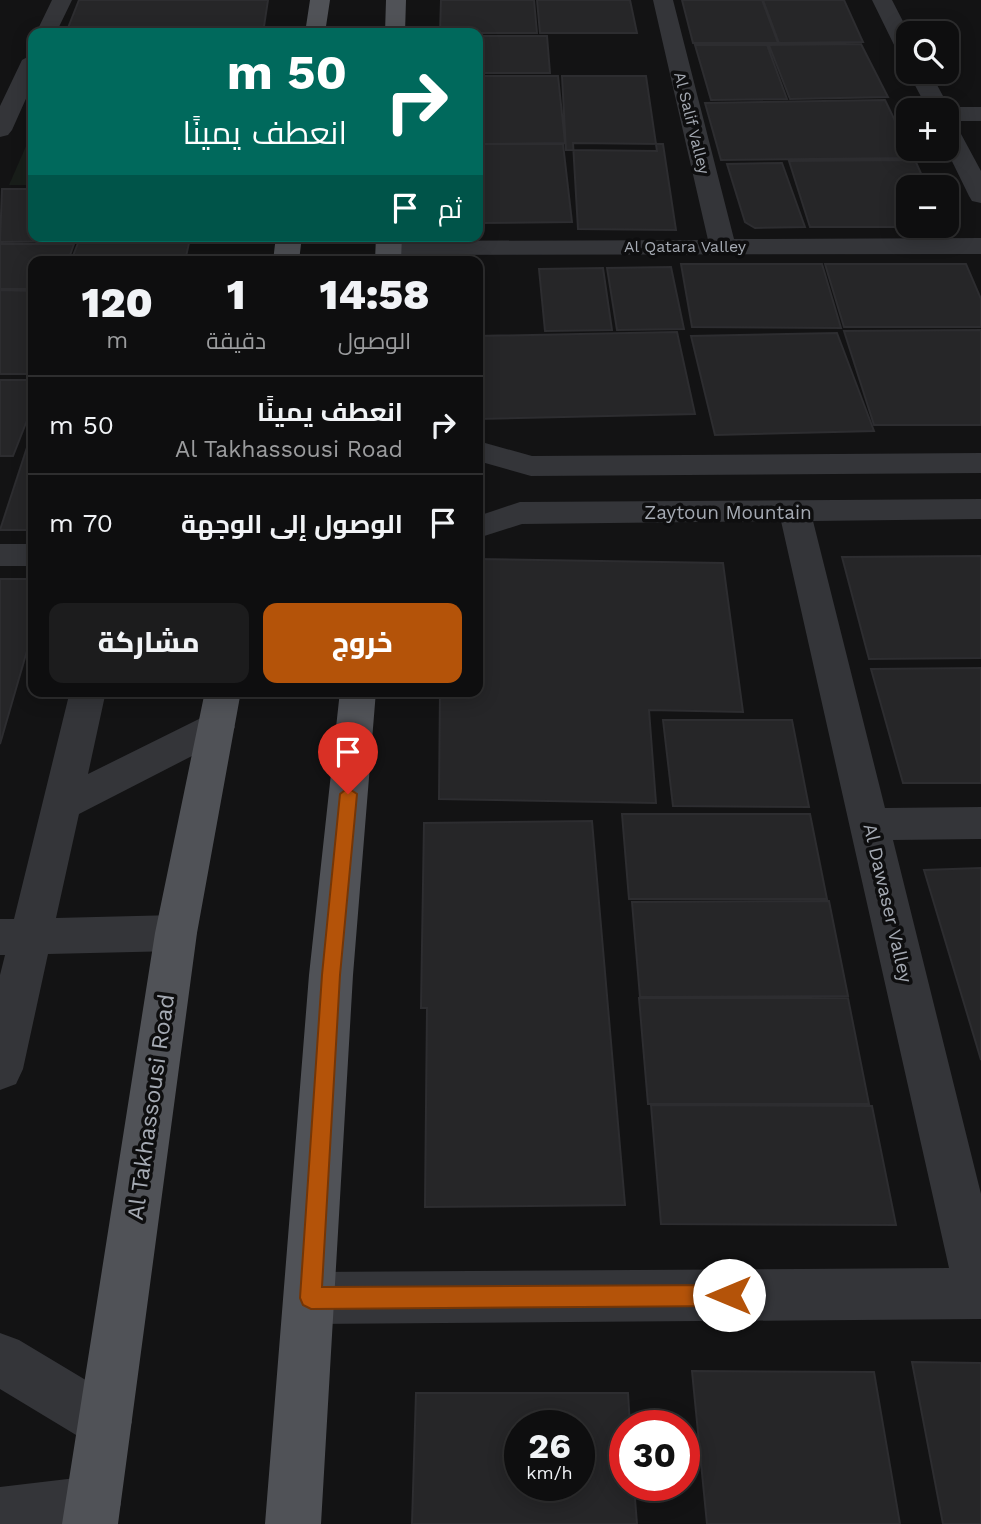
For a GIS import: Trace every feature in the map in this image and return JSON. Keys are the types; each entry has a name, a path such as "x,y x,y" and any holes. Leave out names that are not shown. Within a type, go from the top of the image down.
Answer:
{"main road":[{"path":"316,28 320,0"},
{"path":"395,28 396,0"},
{"path":"293,1524 311,1298 331,975 357,697"},
{"name":"Al Takhassousi Road","path":"92,1514 176,933 220,709"}],"street":[{"path":"48,28 62,0"},
{"name":"Al Salif Valley","path":"663,0 722,245"},
{"path":"882,0 896,27"},
{"path":"0,130 28,71"},
{"path":"959,114 981,114"},
{"path":"959,151 981,196"},
{"name":"Al Qatara Valley","path":"389,249 722,245 981,246"},
{"path":"483,452 531,466"},
{"path":"520,513 500,503 494,489 507,471 531,466 981,463"},
{"name":"Zaytoun Mountain","path":"483,525 520,513 981,509"},
{"name":"Al Dawaser Valley","path":"795,512 981,1293"},
{"path":"0,555 28,555"},
{"path":"0,1069 14,937 62,804 87,697"},
{"path":"62,804 220,709"},
{"path":"869,824 981,823"},
{"path":"14,937 176,933"},
{"path":"311,1298 981,1293"},
{"path":"0,1359 105,1422"},
{"path":"0,1515 92,1514"}],"shaded area":[{"path":"28,142 28,185 9,185"}],"building":[{"path":"79,0 268,0 264,28 68,28"},
{"path":"441,0 534,0 537,33 483,33 483,28 440,28"},
{"path":"537,0 630,0 637,33 540,33"},
{"path":"682,0 762,0 778,43 693,43"},
{"path":"763,0 844,0 863,42 779,43"},
{"path":"483,36 547,36 550,73 483,73"},
{"path":"861,44 888,97 790,99 769,45"},
{"path":"695,45 767,45 787,99 711,100"},
{"path":"483,76 558,76 565,143 483,144"},
{"path":"562,76 646,76 657,151 566,150"},
{"path":"885,100 896,123 896,158 721,160 705,103"},
{"path":"573,143 663,144 676,230 578,229"},
{"path":"483,144 563,144 572,222 483,223"},
{"path":"789,161 915,161 922,175 896,175 896,227 810,227"},
{"path":"782,163 805,227 755,228 745,222 727,164"},
{"path":"2,189 28,189 28,242 0,242"},
{"path":"78,243 189,243 186,256 73,256"},
{"path":"0,244 74,244 70,256 28,256 28,289 0,289"},
{"path":"681,264 822,264 841,328 692,327"},
{"path":"825,264 966,264 981,299 981,327 844,327"},
{"path":"671,267 684,329 617,330 607,268"},
{"path":"603,268 612,330 545,331 539,269"},
{"path":"0,290 28,291 28,374 0,374"},
{"path":"981,330 981,425 874,425 844,331"},
{"path":"677,332 695,414 483,419 483,336"},
{"path":"837,333 874,431 715,435 691,336"},
{"path":"0,380 28,380 28,418 13,456 0,456"},
{"path":"28,444 28,530 0,530"},
{"path":"981,556 981,658 869,659 842,557"},
{"path":"483,559 723,563 743,712 649,710 656,803 439,799 440,697 483,697"},
{"path":"0,579 28,579 28,647 0,744"},
{"path":"981,668 981,783 903,783 871,669"},
{"path":"663,720 792,720 809,807 673,806"},
{"path":"622,814 810,814 827,899 629,899"},
{"path":"592,821 625,1205 425,1207 427,1008 421,1008 424,823"},
{"path":"981,868 981,1060 924,870"},
{"path":"829,901 848,996 640,997 632,902"},
{"path":"639,998 848,998 869,1104 648,1104"},
{"path":"651,1105 872,1106 896,1225 661,1224"},
{"path":"912,1362 981,1363 981,1524 943,1524"},
{"path":"692,1371 874,1372 900,1524 707,1524 700,1453 700,1410 696,1410"},
{"path":"416,1393 628,1393 629,1410 609,1410 609,1501 635,1501 637,1524 412,1524"}],"route":[{"path":"348,794 331,975 311,1298 729,1295"}]}
